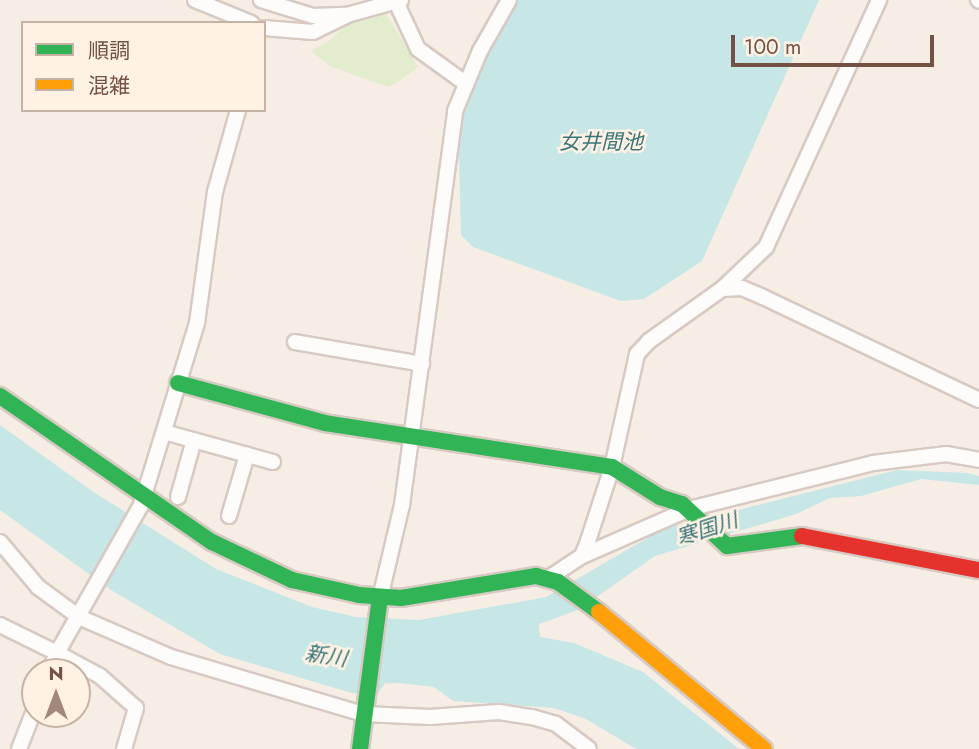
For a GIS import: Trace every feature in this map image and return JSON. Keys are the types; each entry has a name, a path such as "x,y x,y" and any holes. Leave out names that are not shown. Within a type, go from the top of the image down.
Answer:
{"street":[{"path":"195,0 246,21"},
{"path":"261,0 313,16 347,15 399,2 418,49 465,83"},
{"path":"360,749 380,602 413,434 450,146 465,83 509,0"},
{"path":"582,556 612,467 637,354 649,341 722,289 766,247 879,0"},
{"path":"266,30 313,32 347,15"},
{"path":"55,658 92,596 143,500 197,323 215,192 237,112"},
{"path":"722,289 741,288 764,297 979,400"},
{"path":"295,342 422,364"},
{"path":"178,383 325,423 413,434 612,467 692,512 727,546 784,535 809,536 979,570"},
{"path":"0,396 143,500 253,564 292,580 380,602 506,578 553,581 590,604 764,749"},
{"path":"164,432 272,462"},
{"path":"178,497 194,440"},
{"path":"553,581 582,556 692,512 909,456 947,454 979,460"},
{"path":"229,516 247,455"},
{"path":"0,542 38,587 79,617 171,657 365,709 430,717 499,712 532,717 556,724 589,749"},
{"path":"0,625 100,676 136,708 124,749"},
{"path":"19,749 27,728"}],"green space":[{"path":"385,12 418,67 395,84 387,87 330,66 311,51 330,40 351,20"}],"water":[{"name":"女井間池","path":"517,0 819,0 702,261 644,299 621,301 473,247 461,235 458,122 472,79"},
{"path":"0,425 95,493 216,569 312,607 356,617 419,620 546,597 663,529 897,470 967,473 979,476 979,485 921,479 861,496 830,498 796,514 655,556 578,610 539,624 540,637 574,643 643,672 739,749 636,749 586,719 554,708 453,701 434,687 399,683 385,683 377,695 352,693 220,654 111,590 0,510"}],"traffic: fast":[{"path":"178,383 325,423 612,467 660,497 682,504 727,546 802,536"},
{"path":"0,396 212,542 292,580 359,595 401,598 536,576 558,582 599,612"},
{"path":"360,749 380,598"}],"traffic: slow":[{"path":"599,612 764,749"}],"traffic: jam":[{"path":"802,536 979,570"}],"water label":[{"name":"寒国川","path":"707,529"},
{"name":"新川","path":"326,656"}]}
